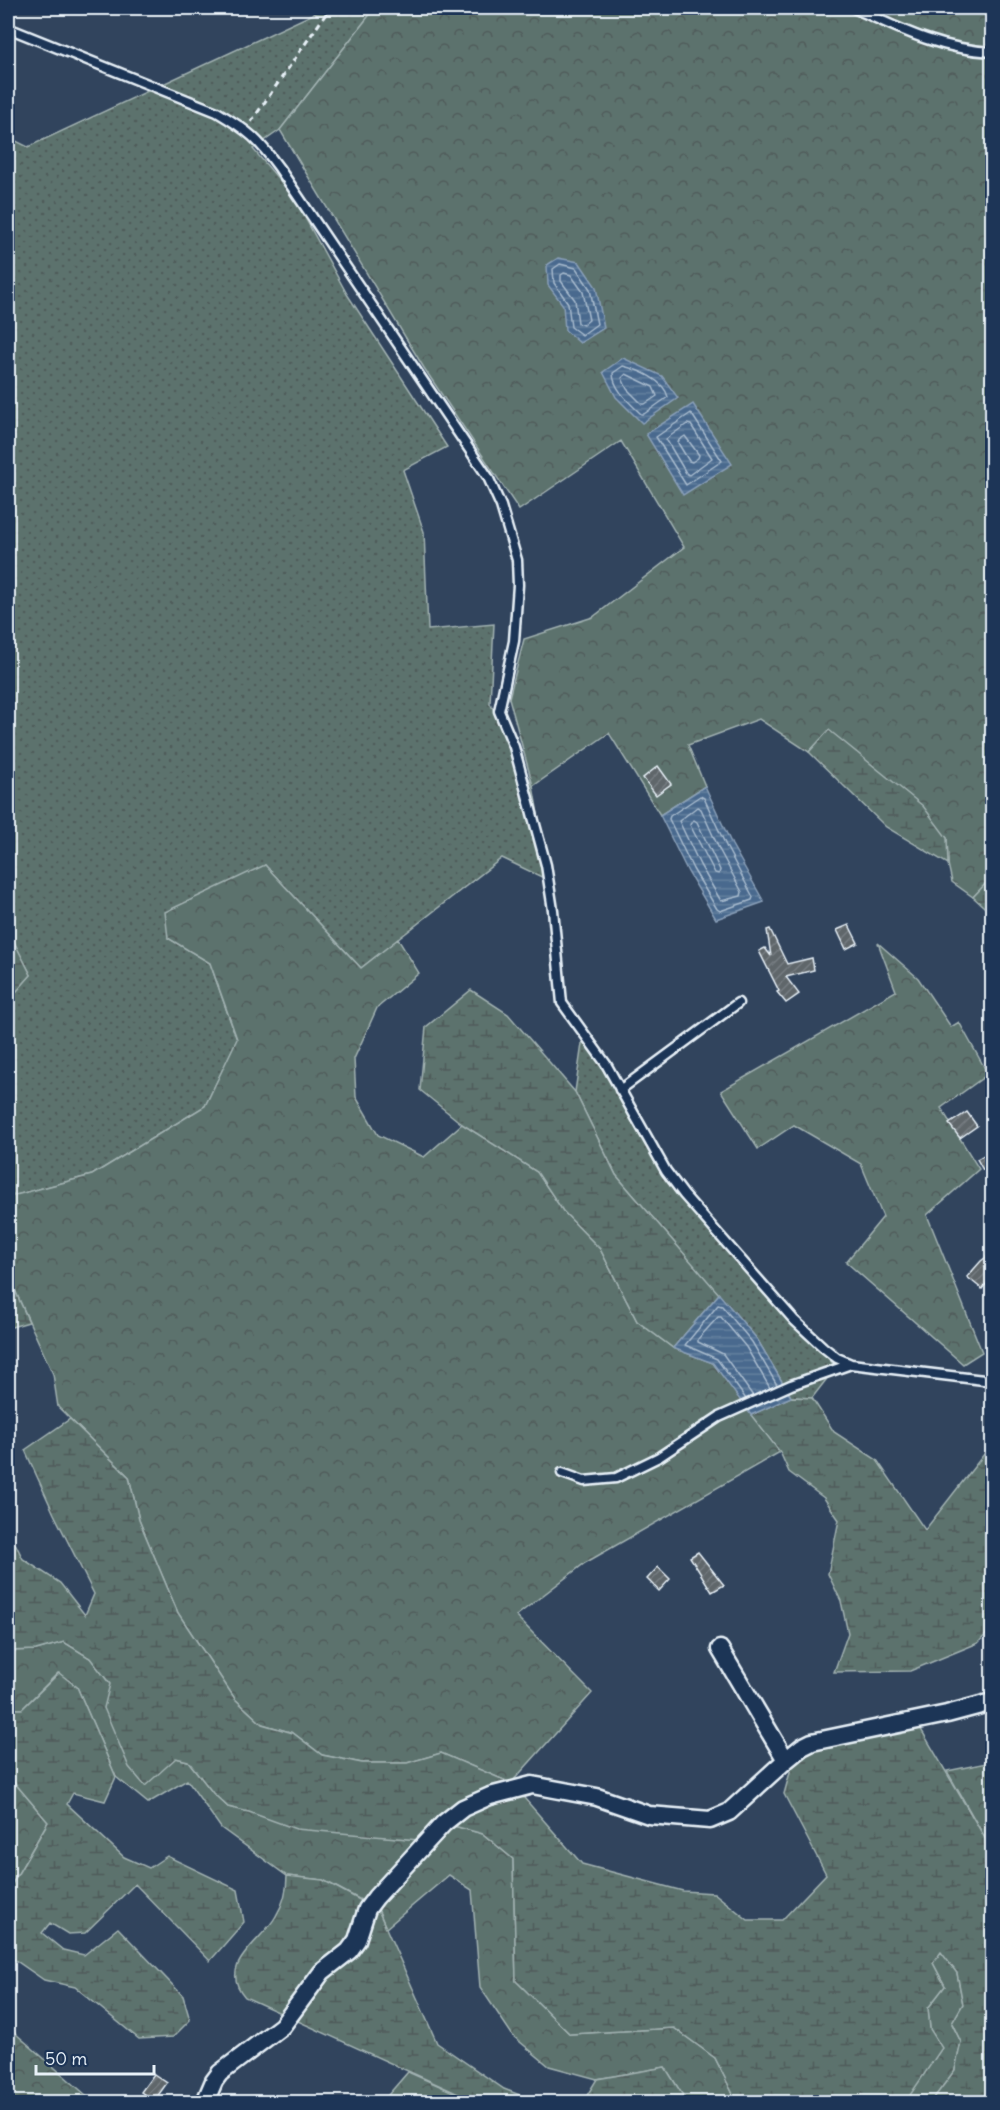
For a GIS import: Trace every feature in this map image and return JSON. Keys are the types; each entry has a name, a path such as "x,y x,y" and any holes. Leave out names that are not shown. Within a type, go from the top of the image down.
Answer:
{"street":[{"path":"720,1649 786,1760"},
{"path":"205,2103 220,2073 282,2026 322,1972 349,1951 357,1940 367,1909 376,1897 444,1823 462,1808 490,1796 532,1785 597,1797 649,1815 710,1820 729,1812 786,1760 812,1742 993,1702"}],"lane":[{"path":"854,8 917,37 969,50 993,52"},
{"path":"8,28 217,112 246,129 260,143 312,216 488,477 501,506 517,560 518,585 514,641 500,711 514,747 546,865 562,1003 606,1064 666,1171 684,1195 794,1320 837,1358 851,1364 993,1381"},
{"path":"620,1090 738,1003"},
{"path":"561,1473 584,1481 616,1478 659,1457 719,1417 790,1385 851,1364"}],"path":[{"path":"246,129 330,8"}],"green space":[{"path":"326,8 375,8 280,130 253,149 293,196 347,294 447,447 403,470 424,532 428,630 494,624 490,703 533,786 550,881 502,858 361,968 265,865 168,938 210,963 237,1040 205,1106 92,1175 8,1197 8,1001 31,975 8,934 8,137 28,147"},
{"path":"375,8 992,8 992,877 973,897 952,882 948,864 947,838 829,731 809,752 759,719 688,745 705,786 660,815 609,733 533,786 509,698 524,639 593,617 684,547 621,441 519,510 424,368 280,130"},
{"path":"829,730 923,806 947,838 948,864 886,827 809,752"},
{"path":"265,865 361,968 398,939 419,973 377,1008 354,1059 356,1097 378,1135 424,1157 462,1124 537,1172 563,1211 600,1249 637,1321 673,1348 713,1363 780,1452 585,1563 516,1616 592,1693 511,1783 441,1753 407,1763 362,1763 322,1755 293,1733 262,1724 235,1699 178,1613 139,1520 129,1477 58,1407 53,1374 14,1288 8,1256 8,1197 92,1175 205,1106 237,1039 210,963 168,938 165,912"},
{"path":"992,877 992,914 973,897"},
{"path":"9,932 31,975 8,1001 8,934"},
{"path":"878,943 918,978 951,1027 959,1022 988,1074 941,1108 979,1169 927,1215 982,1352 963,1364 846,1262 883,1217 861,1164 794,1125 758,1149 721,1091 896,991"},
{"path":"471,990 508,1014 575,1092 616,1175 719,1294 673,1348 637,1321 600,1249 563,1211 537,1172 462,1124 420,1090 426,1027"},
{"path":"584,1030 674,1191 836,1367 812,1398 791,1397 757,1339 616,1175 575,1092"},
{"path":"8,1256 14,1288 29,1322 8,1328"},
{"path":"791,1397 812,1398 834,1432 877,1460 925,1530 992,1444 992,1628 978,1643 910,1671 834,1672 848,1633 841,1601 828,1574 839,1520 824,1498 789,1472 780,1452 751,1415"},
{"path":"70,1419 129,1477 139,1520 178,1613 235,1699 262,1724 293,1733 322,1755 362,1763 407,1763 441,1753 511,1783 582,1864 683,1891 714,1893 748,1920 782,1920 826,1874 784,1794 792,1765 808,1748 915,1719 992,1850 992,2102 931,2102 955,2070 961,2042 952,2023 963,2004 957,1973 941,1952 933,1963 945,1986 928,2008 930,2029 942,2048 907,2102 737,2102 715,2058 674,2028 570,2034 516,1981 513,1859 483,1834 443,1823 419,1840 296,1829 228,1807 213,1793 188,1761 176,1758 145,1786 129,1767 104,1708 110,1684 90,1658 64,1642 36,1650 8,1651 8,1538 16,1545 23,1559 60,1583 85,1615 94,1594 25,1450"},
{"path":"64,1642 90,1658 176,1758 188,1761 213,1793 228,1807 360,1834 419,1840 443,1823 483,1834 513,1859 516,1981 570,2034 674,2028 715,2058 737,2102 687,2102 665,2067 597,2079 549,2066 513,2036 480,1987 472,1890 449,1875 386,1928 378,1909 323,1880 287,1876 221,1828 187,1780 148,1803 116,1777 77,1687 58,1673 22,1709 8,1709 8,1651 36,1650"},
{"path":"59,1673 77,1687 116,1777 105,1801 73,1793 67,1804 124,1857 149,1868 167,1856 238,1890 244,1922 210,1961 135,1884 85,1933 68,1934 50,1923 42,1933 63,1950 84,1955 118,1928 183,1996 190,2020 173,2037 139,2039 75,1987 44,1980 8,1955 8,1891 48,1822 8,1775 8,1709 22,1709"},
{"path":"992,1762 992,1850 947,1771"},
{"path":"8,1775 48,1822 8,1891"},
{"path":"287,1876 323,1880 378,1910 437,2043 504,2089 538,2102 476,2102 245,1997 237,1985 238,1964 279,1911"},
{"path":"941,1951 957,1973 963,2004 952,2024 961,2042 955,2070 931,2102 907,2102 930,2029 928,2008 945,1986 933,1963"},
{"path":"8,2027 94,2102 8,2102"},
{"path":"665,2067 687,2102 593,2102 586,2097 597,2079"},
{"path":"408,2072 476,2102 382,2102"}],"water":[{"path":"558,258 579,262 596,287 604,328 580,343 565,330 563,305 548,285 547,265"},
{"path":"623,358 662,376 678,398 642,423 616,397 603,372"},
{"path":"693,404 732,464 683,495 646,434"},
{"path":"705,786 732,845 764,902 716,919 688,872 660,815"},
{"path":"719,1294 757,1339 791,1397 751,1415 713,1363 673,1348"}],"building":[{"path":"658,766 671,784 656,795 643,778"},
{"path":"849,925 858,943 846,949 837,930"},
{"path":"770,929 787,964 812,958 814,970 786,977 799,994 786,1003 777,992 779,991 759,951 765,948 771,956 767,930"},
{"path":"967,1112 977,1126 960,1138 949,1124"},
{"path":"993,1150 993,1164 983,1170 977,1159"},
{"path":"993,1252 993,1276 982,1289 967,1277 981,1261"},
{"path":"698,1552 724,1585 712,1592 690,1557"},
{"path":"658,1567 670,1579 659,1591 647,1579"},
{"path":"154,2074 167,2083 154,2101 141,2092"}]}
